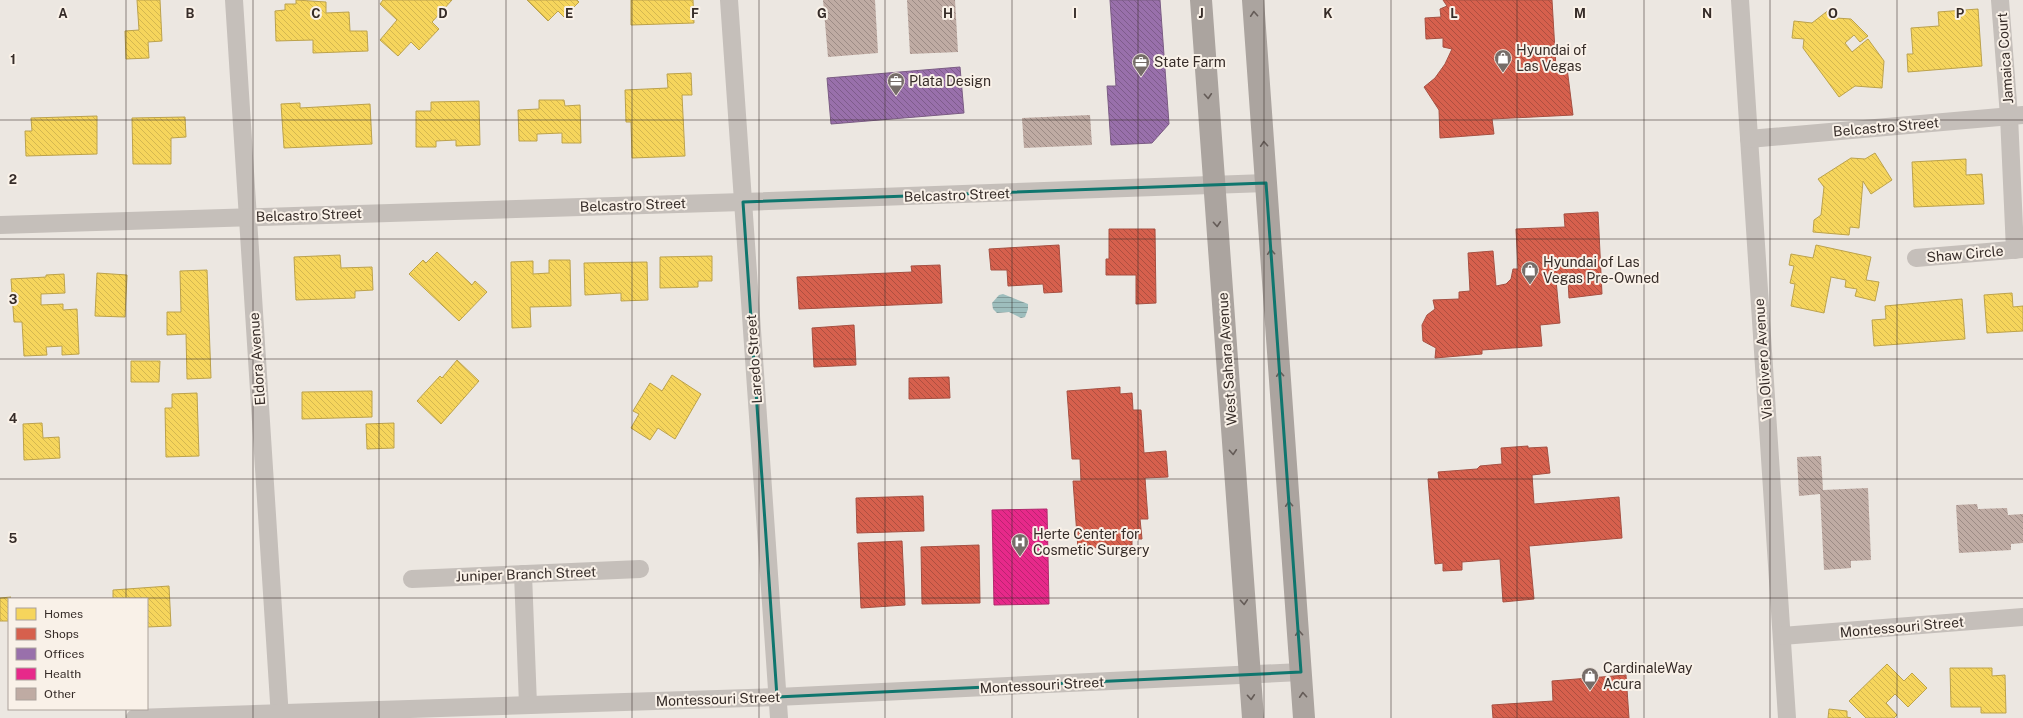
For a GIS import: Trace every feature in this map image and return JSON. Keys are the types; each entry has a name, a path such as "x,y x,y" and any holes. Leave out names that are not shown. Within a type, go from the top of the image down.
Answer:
{"main road":[{"name":"West Sahara Avenue","path":"1201,0 1253,718"},
{"path":"1254,0 1304,718"}],"street":[{"name":"Eldora Avenue","path":"234,0 280,716"},
{"name":"Laredo Street","path":"729,0 779,718"},
{"name":"Via Olivero Avenue","path":"1740,0 1787,718"},
{"name":"Jamaica Court","path":"2000,0 2016,116"},
{"name":"Belcastro Street","path":"1749,139 2016,116"},
{"name":"Shaw Circle","path":"1916,258 2019,249 2016,116"},
{"name":"Belcastro Street","path":"0,225 743,202 1266,183"},
{"name":"Juniper Branch Street","path":"412,579 640,569"},
{"path":"523,574 528,706"},
{"name":"Montessouri Street","path":"1782,636 2023,617"},
{"name":"Montessouri Street","path":"135,718 280,716 777,697 1250,676 1301,672"}],"highlighted area":[{"path":"1266,183 1301,672 777,697 743,202"}],"water":[{"path":"1003,294 1028,304 1025,317 1021,318 1009,312 997,313 993,309 992,303 999,295"}],"building: Homes":[{"path":"137,0 160,0 162,41 148,42 149,58 126,59 125,31 139,30"},
{"path":"296,0 326,2 326,13 349,12 350,31 367,31 368,51 313,53 313,40 276,41 275,11 285,10 285,4 296,4"},
{"path":"383,0 452,0 432,22 439,29 419,50 411,42 398,56 380,40 397,20 380,4"},
{"path":"527,0 577,0 579,2 564,17 558,11 548,21"},
{"path":"631,0 693,0 694,23 631,25"},
{"path":"1830,9 1836,18 1851,19 1868,36 1860,42 1854,35 1845,43 1852,52 1868,39 1884,61 1882,88 1855,86 1839,97 1803,48 1804,39 1792,38 1794,21 1812,23"},
{"path":"1978,9 1982,66 1908,72 1907,54 1913,54 1911,28 1939,26 1938,12"},
{"path":"691,73 692,95 682,95 685,156 632,158 631,122 626,122 625,90 668,88 667,74"},
{"path":"539,100 564,100 565,106 580,105 581,143 562,143 562,133 537,134 537,141 519,141 518,110 539,109"},
{"path":"479,101 480,145 456,146 456,140 436,141 436,147 416,147 416,111 431,111 431,102"},
{"path":"300,103 300,108 370,104 372,144 284,148 281,104"},
{"path":"97,116 97,154 26,156 25,131 32,131 31,118"},
{"path":"185,117 186,137 171,138 171,164 133,164 132,118"},
{"path":"1875,153 1892,180 1871,194 1863,181 1859,228 1850,227 1849,235 1813,232 1814,220 1821,215 1824,187 1818,179 1851,158 1865,159"},
{"path":"1966,159 1966,175 1982,174 1984,204 1914,207 1912,162"},
{"path":"1816,245 1871,257 1866,280 1879,282 1875,301 1855,296 1857,289 1845,287 1846,280 1831,277 1824,313 1791,306 1795,284 1790,283 1794,266 1789,265 1791,254 1813,258"},
{"path":"437,252 472,285 475,281 487,292 459,321 409,274 423,260 426,263"},
{"path":"340,255 341,268 372,267 373,290 355,291 355,298 296,300 294,257"},
{"path":"712,256 712,281 698,281 698,287 660,288 660,257"},
{"path":"549,260 570,260 571,306 530,307 531,327 512,328 511,262 533,261 533,274 549,273"},
{"path":"647,262 648,300 621,301 621,293 585,295 584,263"},
{"path":"207,270 211,378 187,379 186,334 167,335 167,312 181,312 180,271"},
{"path":"97,273 127,275 125,317 95,316"},
{"path":"64,274 65,293 41,294 41,305 63,304 63,310 77,309 79,354 62,355 62,346 46,347 47,355 24,356 22,322 14,322 11,279 46,277 46,275"},
{"path":"2012,293 2013,307 2023,306 2023,331 1987,333 1984,295"},
{"path":"1962,299 1965,339 1874,346 1872,320 1886,319 1885,306"},
{"path":"457,360 479,381 441,424 417,401 440,376 442,378"},
{"path":"131,361 160,361 159,382 131,382"},
{"path":"672,375 701,394 675,439 658,428 650,440 631,428 639,414 633,411 650,383 662,391"},
{"path":"372,391 372,417 302,419 302,392"},
{"path":"197,393 199,456 166,457 165,408 172,408 172,394"},
{"path":"42,423 43,438 59,437 60,458 24,460 23,424"},
{"path":"394,423 394,448 367,449 366,424"},
{"path":"169,586 171,626 148,627 148,598 113,598 113,590"},
{"path":"11,597 8,598 8,621 0,621 0,598"},
{"path":"1887,664 1904,681 1912,673 1927,688 1908,707 1895,694 1886,703 1897,715 1894,718 1866,718 1849,701"},
{"path":"1950,668 1992,668 1992,676 2005,675 2006,713 1981,713 1981,707 1951,707"},
{"path":"1829,709 1847,711 1847,717 1851,718 1828,718"}],"building: Shops":[{"name":"Hyundai of Las Vegas","path":"1443,0 1552,0 1556,68 1567,68 1573,115 1492,119 1494,134 1440,138 1439,110 1424,87 1435,78 1445,64 1452,49 1443,47 1443,38 1426,39 1425,18 1441,17 1440,9 1447,6"},
{"name":"Hyundai of Las Vegas Pre-Owned","path":"1598,212 1602,294 1569,298 1568,280 1556,280 1560,323 1540,325 1542,346 1482,350 1482,354 1435,358 1436,348 1423,341 1422,325 1427,315 1435,309 1433,300 1459,299 1459,292 1470,291 1468,253 1493,251 1496,286 1506,284 1511,279 1513,269 1518,269 1516,229 1565,227 1564,214"},
{"path":"1109,229 1155,229 1156,303 1136,304 1136,275 1106,275 1106,259 1109,259"},
{"path":"1059,245 1062,292 1044,293 1043,284 1008,286 1007,270 991,270 989,249"},
{"path":"940,265 942,303 799,309 797,277 912,272 911,266"},
{"path":"854,325 856,365 814,367 812,328"},
{"path":"949,377 950,398 909,399 909,378"},
{"path":"1120,387 1120,394 1132,393 1133,410 1141,410 1144,453 1166,451 1168,477 1145,478 1148,519 1140,519 1142,539 1132,539 1132,545 1078,549 1073,481 1081,481 1080,459 1072,459 1067,391"},
{"path":"1528,446 1528,448 1547,447 1550,473 1532,475 1534,504 1619,497 1622,538 1529,546 1534,599 1503,602 1500,559 1462,562 1462,570 1443,571 1443,563 1435,564 1428,479 1439,479 1438,472 1477,469 1480,466 1502,464 1501,448"},
{"path":"923,496 924,531 857,533 856,498"},
{"path":"902,541 905,605 861,608 858,543"},
{"path":"979,545 980,603 922,604 921,547"},
{"name":"CardinaleWay Acura","path":"1626,675 1629,718 1493,718 1492,705 1553,701 1552,681"}],"building: Offices":[{"name":"State Farm","path":"1110,0 1160,0 1169,124 1152,143 1111,145 1107,86 1116,86"},
{"name":"Plata Design","path":"960,67 964,113 831,124 827,78"}],"building: Health":[{"name":"Herte Center for Cosmetic Surgery","path":"1047,509 1049,604 994,605 992,510"}],"building: Other":[{"path":"823,0 875,0 878,53 828,57"},
{"path":"907,0 955,0 958,52 910,54"},
{"path":"1090,115 1092,145 1024,148 1022,118"},
{"path":"1821,456 1823,490 1868,488 1871,560 1851,561 1851,568 1824,570 1820,494 1799,496 1797,457"},
{"path":"1977,504 1978,509 2007,508 2008,515 2023,514 2023,543 2011,544 2011,550 1959,553 1956,505"}],"place":[{"name":"Hyundai of Las Vegas","path":"1503,73"},
{"name":"State Farm","path":"1141,77"},
{"name":"Plata Design","path":"896,96"},
{"name":"Hyundai of Las Vegas Pre-Owned","path":"1530,285"},
{"name":"Herte Center for Cosmetic Surgery","path":"1020,557"},
{"name":"CardinaleWay Acura","path":"1590,691"}]}
